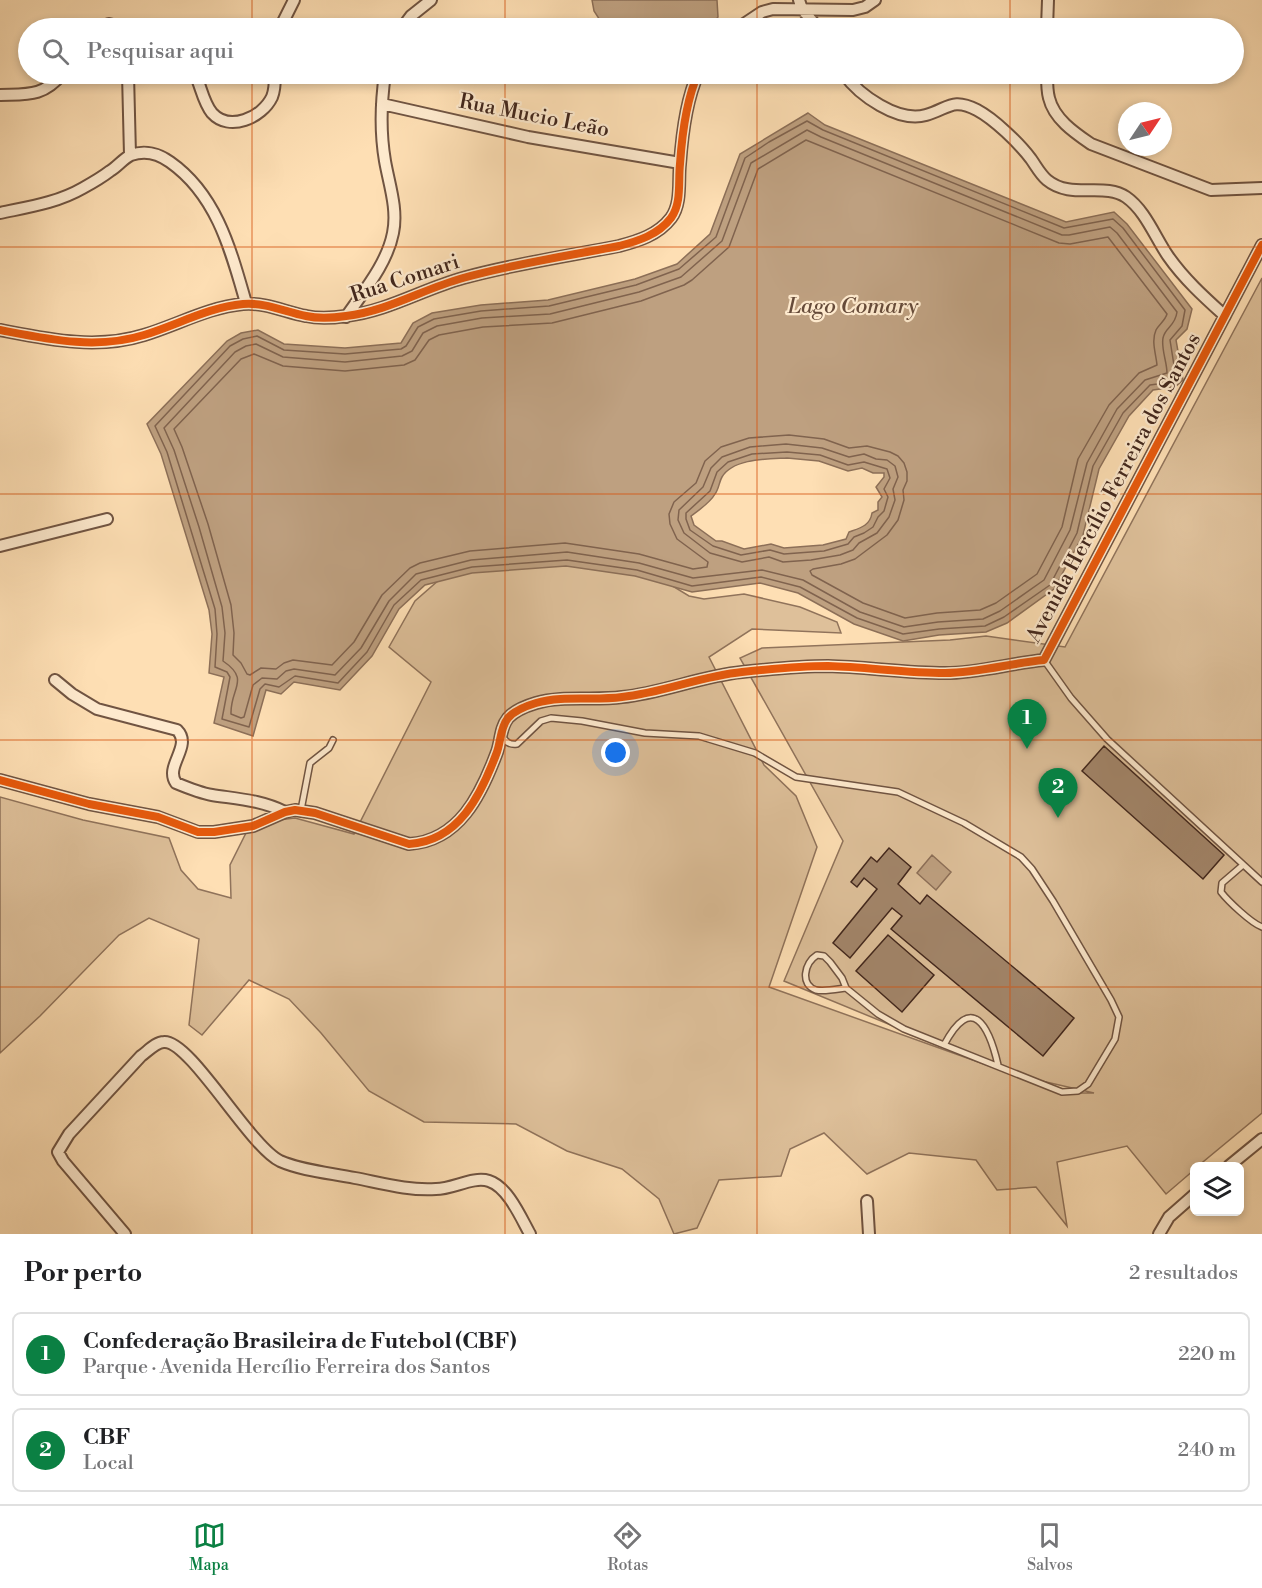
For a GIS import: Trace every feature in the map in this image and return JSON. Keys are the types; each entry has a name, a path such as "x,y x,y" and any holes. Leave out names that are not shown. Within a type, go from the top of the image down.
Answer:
{"street":[{"path":"285,18 294,0"},
{"path":"410,18 431,0"},
{"path":"762,12 767,0"},
{"path":"753,18 762,12 801,4 853,10 864,7 874,0"},
{"path":"1047,18 1048,0"},
{"path":"801,4 811,18"},
{"path":"0,95 28,95 44,91 51,84"},
{"path":"128,84 130,155"},
{"path":"199,84 207,105 213,113 223,121 235,122 253,116 264,108 273,95 274,84"},
{"path":"346,317 380,266 393,234 394,209 382,143 384,84"},
{"name":"Rua Comari","path":"0,330 52,339 98,343 121,341 223,307 246,303 270,306 305,316 346,317 386,308 461,278 619,246 645,237 667,222 676,209 688,103 695,84"},
{"path":"854,84 865,95 904,116 925,115 955,103 969,106 980,111 1009,136 1031,159 1041,174 1055,185 1066,190 1118,192 1129,199 1139,211 1183,276 1225,316"},
{"path":"1048,84 1049,98 1055,112 1076,135 1091,144 1211,190 1262,188"},
{"name":"Rua Mucio Leão","path":"382,104 528,137 680,163"},
{"path":"0,213 68,196 110,171 130,155 143,153 162,157 190,178 205,196 225,240 246,303"},
{"name":"Avenida Hercílio Ferreira dos Santos","path":"0,780 89,804 158,817 198,832 253,826 285,812 301,810 409,844 422,843 436,838 463,818 497,751 508,719 518,710 548,700 623,697 739,672 826,666 944,673 969,672 1044,660 1262,245"},
{"path":"0,546 107,519"},
{"path":"55,680 72,694 98,709 177,730 182,735 183,742 173,775 176,783 210,795 270,804 285,812"},
{"path":"124,1234 58,1152 69,1134 141,1056 153,1046 165,1042 176,1045 190,1059 232,1111 276,1159 313,1170 408,1188 435,1190 477,1180 490,1181 509,1198 530,1234"},
{"path":"1235,1162 1262,1139"},
{"path":"1159,1234 1169,1217 1190,1199"},
{"path":"867,1201 868,1234"}],"lane":[{"path":"1044,660 1071,698 1107,739 1262,882"},
{"path":"501,734 511,745 517,744 541,721 551,718 582,721 645,733 699,736 755,753 796,777 898,792 964,823 1021,857 1032,869 1111,999 1119,1017 1118,1028 1115,1039 1088,1084 1078,1091 1062,1092 895,1024 878,1014 846,988 836,968 824,956 817,955 807,963 805,971 808,983 812,987 817,990 846,988"},
{"path":"301,810 310,763 329,748 333,740"},
{"path":"1244,865 1222,883 1221,892 1258,926 1262,927"},
{"path":"944,1045 959,1023 966,1017 972,1016 981,1023 991,1040 998,1065"}],"shaded area":[{"path":"1262,278 1262,1113 1203,1162 1190,1162 1190,1173 1166,1194 1127,1146 1057,1162 1067,1226 1036,1187 997,1190 976,1160 909,1153 867,1174 824,1133 790,1149 781,1176 719,1180 697,1228 674,1234 659,1199 622,1169 567,1151 516,1124 424,1122 369,1091 321,1033 289,999 249,980 202,1035 189,1025 199,939 149,918 119,935 40,1016 0,1053 0,797 83,820 169,838 181,870 198,889 231,898 230,865 251,823 295,818 354,834 431,682 389,647 415,601 439,580 481,566 576,558 643,568 689,596 704,599 744,594 800,607 837,622 841,633 752,629 709,657 764,765 796,796 817,847 769,987 995,1068 784,981 843,841 740,658 762,648 950,640 986,636 1065,647","holes":["1020,1076 1094,1093 1059,1093"]}],"water":[{"path":"592,0 717,0 718,17 599,18 594,11"},
{"name":"Lago Comary","path":"808,113 825,125 1066,222 1114,212 1127,224 1192,309 1187,329 1176,340 1183,380 1175,387 1153,390 1129,416 1099,469 1083,535 1054,589 1007,623 986,632 939,635 903,641 854,624 798,593 760,583 692,592 635,576 566,566 472,573 425,585 399,609 372,656 340,690 294,682 281,694 266,690 253,736 214,723 224,677 209,673 212,634 209,610 161,454 147,424 227,341 241,333 258,330 284,344 345,348 401,343 413,323 432,313 481,305 548,300 635,279 677,264 710,234 740,154","holes":["787,458 819,461 848,471 862,468 873,473 884,473 884,477 876,487 882,497 878,502 878,510 872,513 864,526 849,532 846,539 823,545 784,548 771,544 744,549 716,541 694,525 691,516 710,500 722,477 734,466 752,461"]},
{"path":"932,855 951,872 936,890 917,873"}],"building":[{"path":"1104,746 1224,855 1203,879 1082,771"},
{"path":"889,848 911,867 898,884 920,904 927,895 1074,1018 1043,1056 891,929 902,916 892,908 850,958 833,943 877,889 864,878 857,887 851,882 871,857 877,862"},
{"path":"888,935 934,975 902,1012 856,971"}],"cycle path":[{"path":"0,330 72,342 108,342 144,335 205,312 243,304 267,306 311,317 341,317 376,310 482,273 619,246 640,239 666,224 677,206 685,118 694,84"},
{"path":"0,780 89,804 158,817 198,832 253,826 295,810 315,813 409,844 426,841 442,834 466,813 491,768 505,722 517,711 536,703 557,699 637,695 727,674 774,669 828,666 945,673 1044,660 1262,245"}],"place":[{"name":"Confederação Brasileira de Futebol (CBF)","path":"1027,749"},
{"name":"CBF","path":"1058,818"}]}
